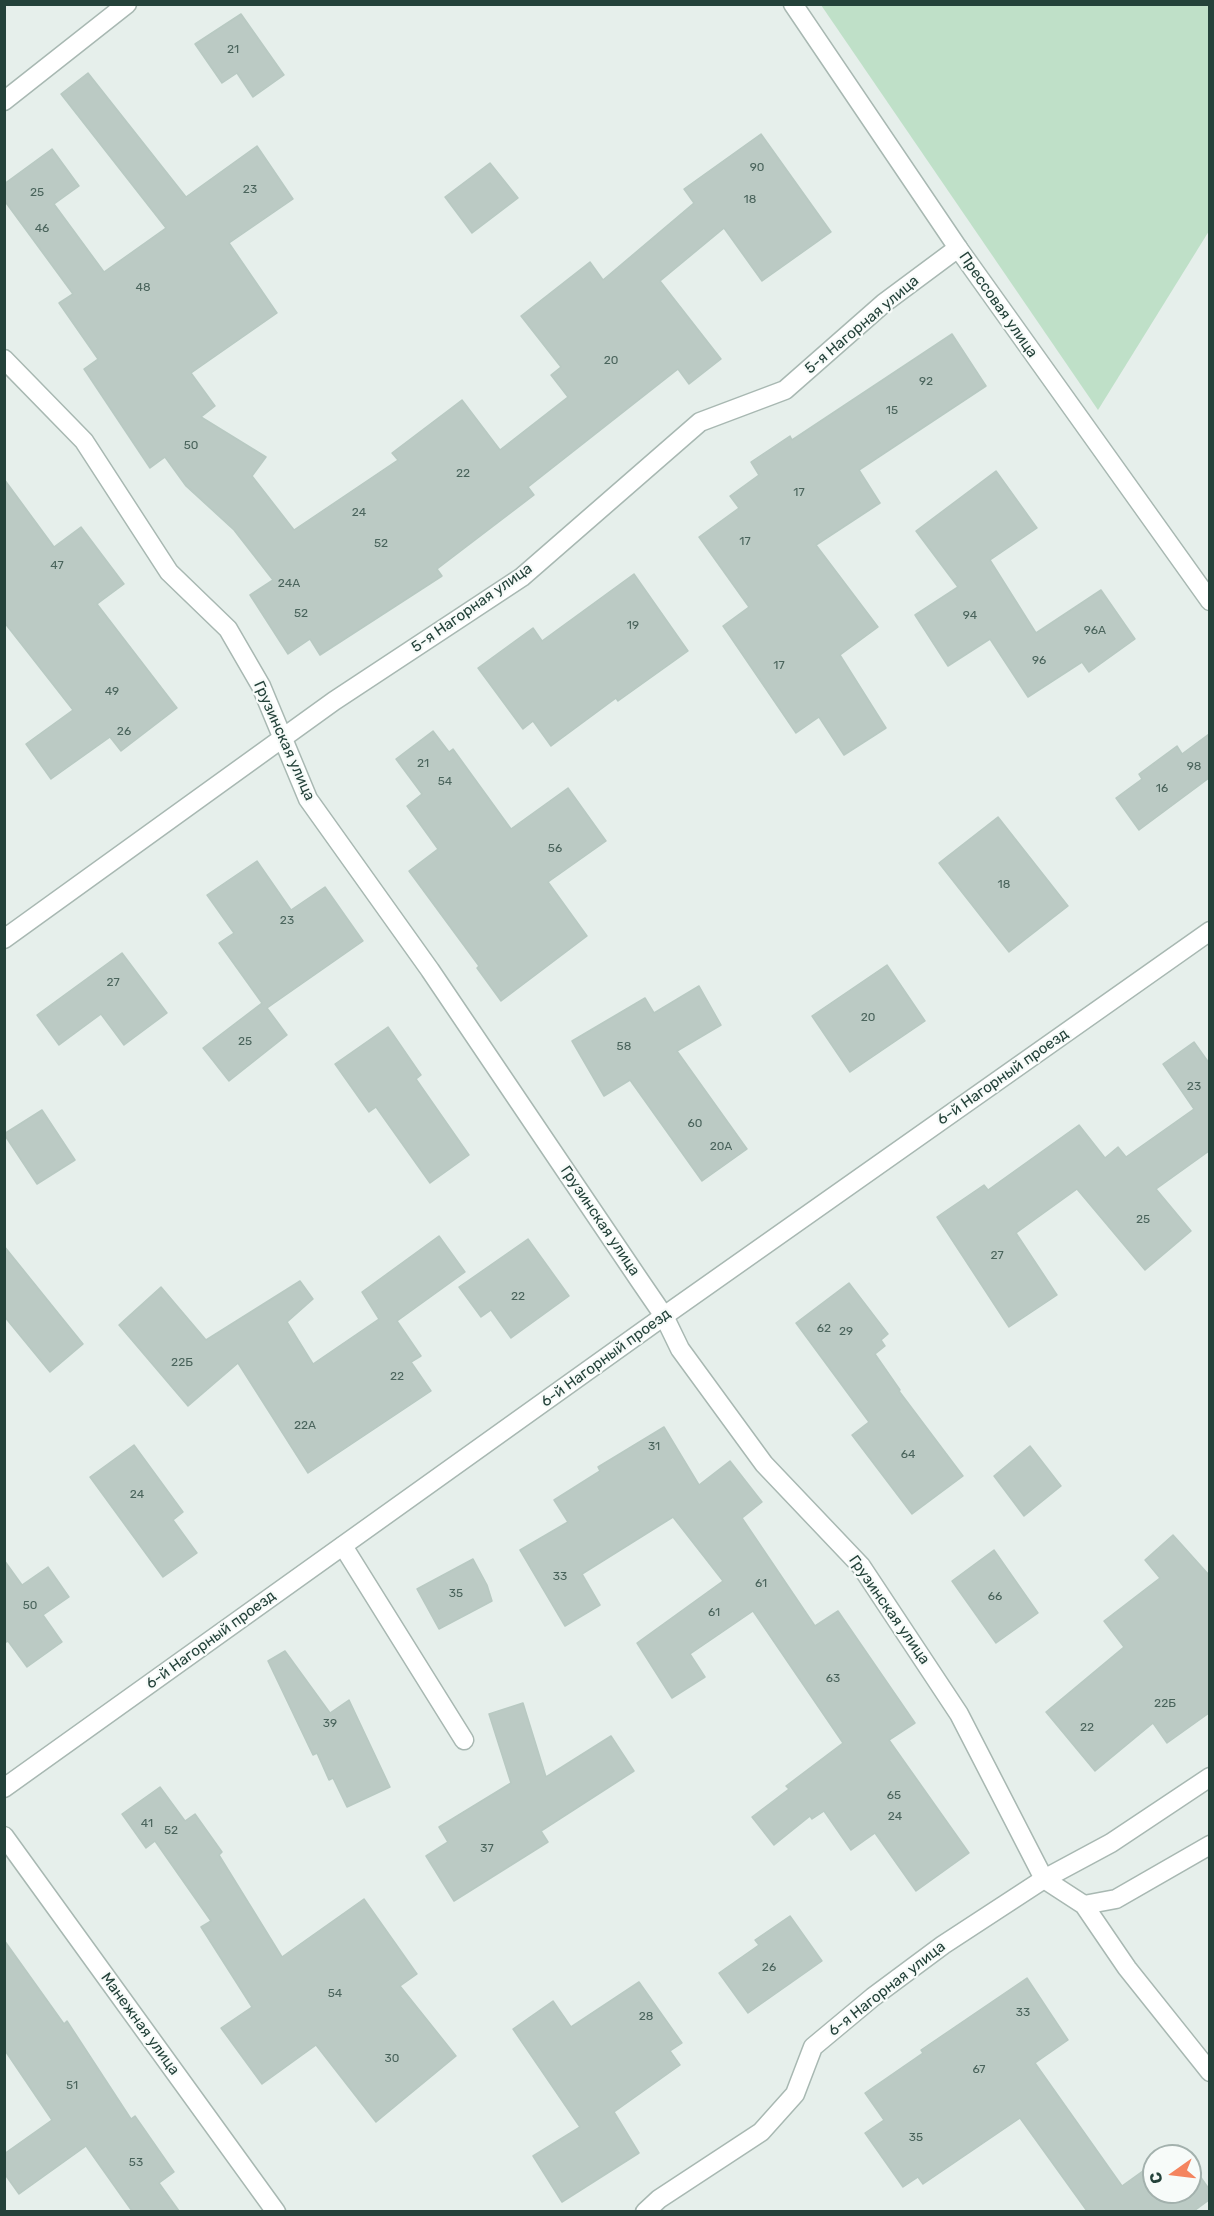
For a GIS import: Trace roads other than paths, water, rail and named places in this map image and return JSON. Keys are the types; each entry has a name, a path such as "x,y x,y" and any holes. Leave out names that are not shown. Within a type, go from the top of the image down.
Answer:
{"street":[{"path":"4,101 127,4"},
{"name":"Прессовая улица","path":"793,4 958,248 1209,601"},
{"name":"5-я Нагорная улица","path":"4,939 334,702 522,576 700,422 786,390 884,303 958,248"},
{"name":"Грузинская улица","path":"4,359 84,441 169,572 228,629 261,686 308,799 430,970 664,1316 680,1349 764,1464 861,1566 959,1714 1044,1879 1084,1905 1127,1968 1209,2072"},
{"name":"6-й Нагорный проезд","path":"4,1788 664,1316 1209,931"},
{"path":"343,1546 464,1740"},
{"name":"6-я Нагорная улица","path":"645,2211 659,2199 761,2132 795,2094 813,2048 873,1997 943,1945 1044,1879 1111,1843 1209,1777"},
{"name":"Манежная улица","path":"4,1836 276,2211"},
{"path":"1084,1905 1116,1899 1209,1845"}]}
